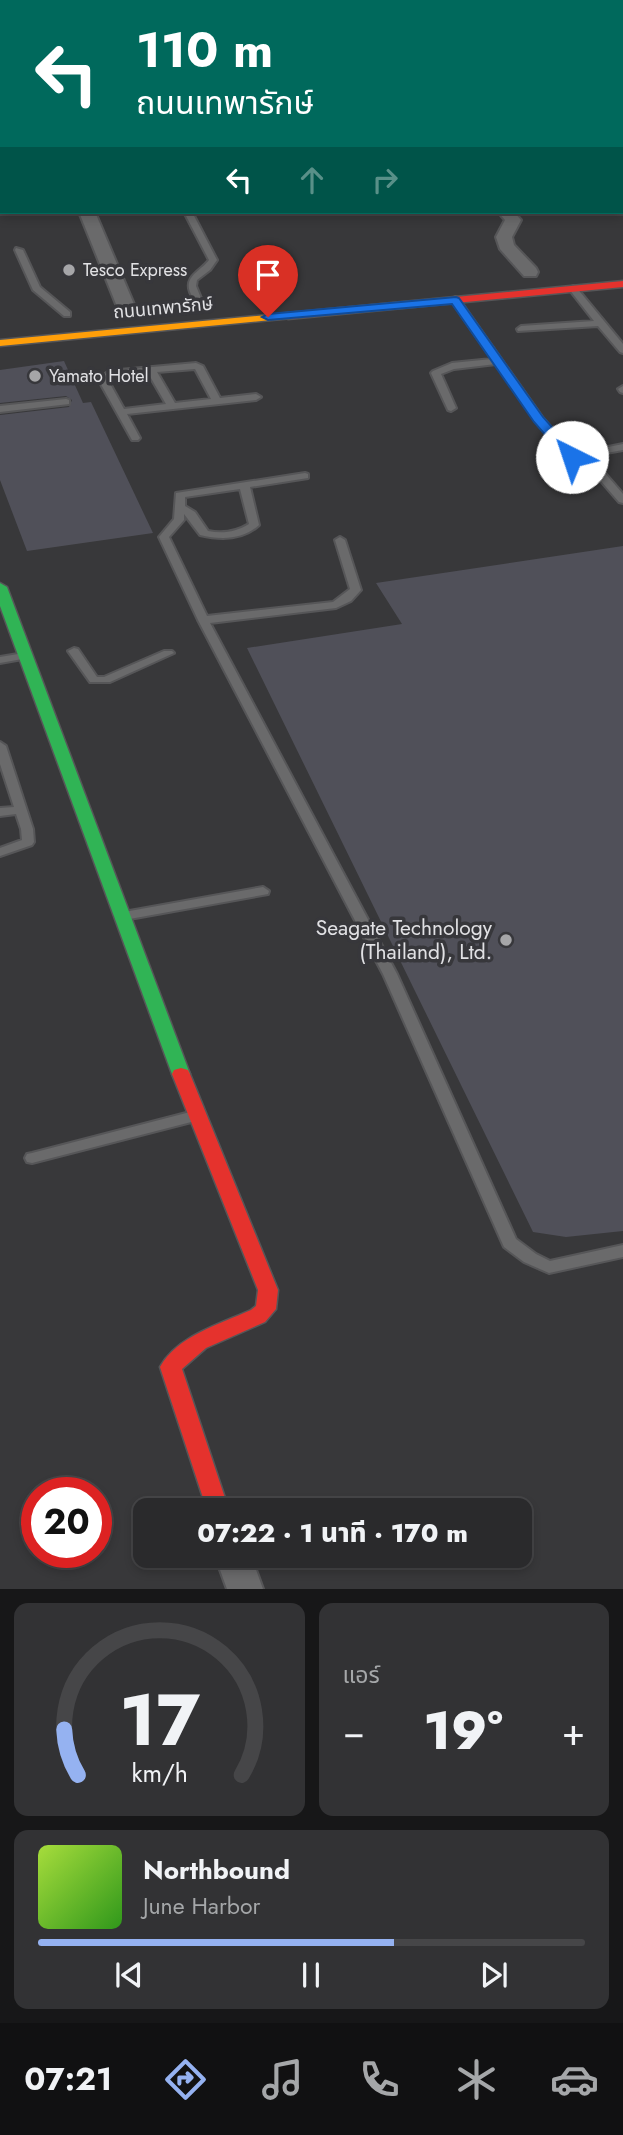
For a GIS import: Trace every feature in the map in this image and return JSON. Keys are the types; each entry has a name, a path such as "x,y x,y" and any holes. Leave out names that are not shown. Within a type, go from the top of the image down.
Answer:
{"street":[{"path":"88,214 127,309"},
{"path":"508,214 513,220 504,237 506,246 537,272"},
{"path":"503,274 537,272"},
{"name":"ถนนเทพารักษ์","path":"0,343 623,285"},
{"path":"199,303 214,322"},
{"path":"40,317 73,314"},
{"path":"0,587 120,916 268,1290 266,1310 194,1346 177,1357 171,1367 214,1498"},
{"path":"237,1568 245,1589"}],"lane":[{"path":"189,214 213,260 208,268 193,279 192,286 199,303"},
{"path":"19,250 36,288 73,314"},
{"path":"275,264 284,294"},
{"path":"573,289 623,350"},
{"path":"456,300 539,419 572,457 623,447"},
{"path":"521,330 599,323"},
{"path":"451,408 436,373 452,366 498,361"},
{"path":"135,438 103,379 104,376 196,366 200,368 217,401"},
{"path":"150,369 172,406"},
{"path":"121,412 256,397"},
{"path":"0,409 66,402"},
{"path":"583,455 623,500"},
{"path":"304,476 180,495 179,520 164,537 204,620 390,974 510,1243 530,1258 549,1267 623,1251"},
{"path":"180,508 191,514 204,533 225,536 243,531 254,525 244,485"},
{"path":"204,620 337,605 356,590 340,540"},
{"path":"74,651 94,680 99,681 168,653"},
{"path":"0,660 24,656"},
{"path":"0,746 3,768 20,810 28,842 0,852"},
{"path":"0,812 20,810"},
{"path":"120,916 262,891"},
{"path":"32,1158 198,1115"}],"building":[{"path":"64,361 83,403 91,402 153,533 27,551 0,480 0,415 69,407 72,400 66,396 0,403 0,370"},
{"name":"Seagate Technology (Thailand), Ltd.","path":"623,546 623,1231 566,1237 533,1232 247,648 402,624 376,583"}],"traffic: fast":[{"path":"0,587 181,1074"}],"traffic: slow":[{"path":"0,343 288,316"}],"traffic: jam":[{"path":"288,316 623,284"},
{"path":"181,1074 268,1290 266,1309 258,1316 199,1342 171,1367 214,1498"}],"place":[{"name":"Tesco Express","path":"69,270"},
{"name":"Yamato Hotel","path":"35,376"},
{"name":"Seagate Technology (Thailand), Ltd.","path":"506,940"}],"route":[{"path":"268,317 456,300 539,419 572,457"}]}
